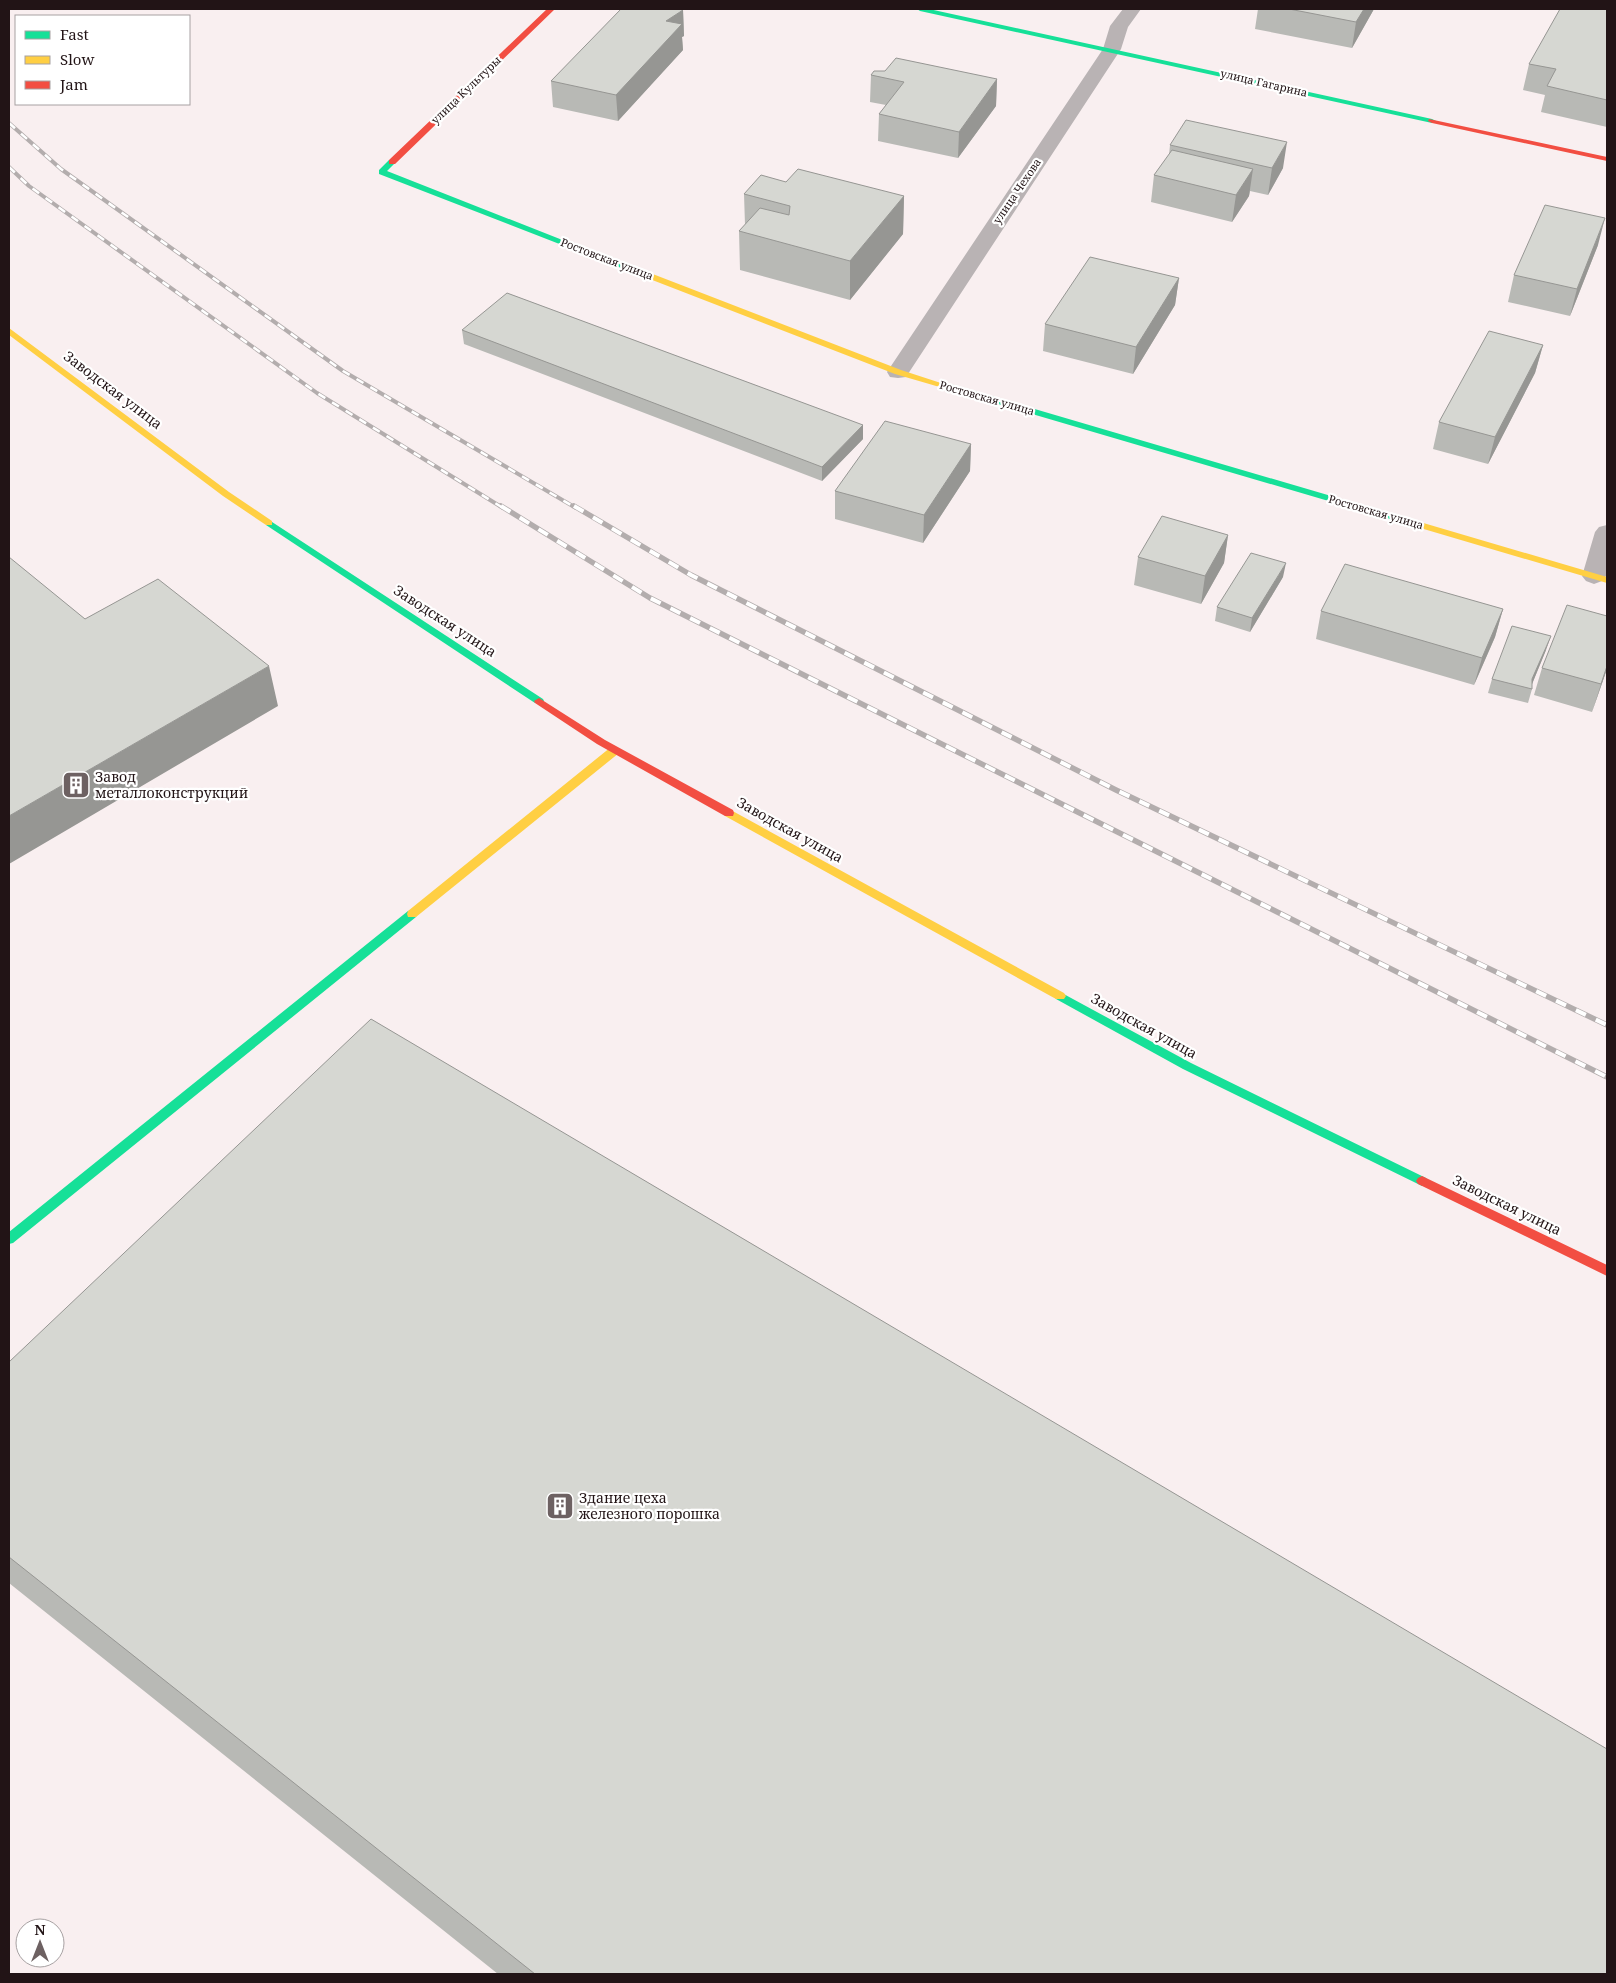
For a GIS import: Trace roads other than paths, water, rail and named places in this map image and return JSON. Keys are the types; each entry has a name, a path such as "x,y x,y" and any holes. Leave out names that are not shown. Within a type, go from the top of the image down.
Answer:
{"main road":[{"name":"улица Культуры","path":"382,172 550,9"},
{"name":"улица Гагарина","path":"920,9 1112,49 1607,159"},
{"name":"Ростовская улица","path":"382,172 898,372 1601,578"},
{"name":"Заводская улица","path":"9,331 226,494 615,750 1187,1066 1607,1270"},
{"path":"9,1239 615,750"}],"street":[{"name":"улица Чехова","path":"898,372 1112,49 1119,26 1132,9"},
{"path":"1601,578 1607,532"}],"railway":[{"path":"9,123 61,169 343,371 576,508"},
{"path":"9,167 29,186 317,393 503,508"},
{"path":"501,506 650,598 1607,1077"},
{"path":"574,506 691,575 1116,790 1607,1025"}],"place":[{"name":"Завод металлоконструкций","path":"76,785"},
{"name":"Здание цеха железного порошка","path":"560,1506"}]}
